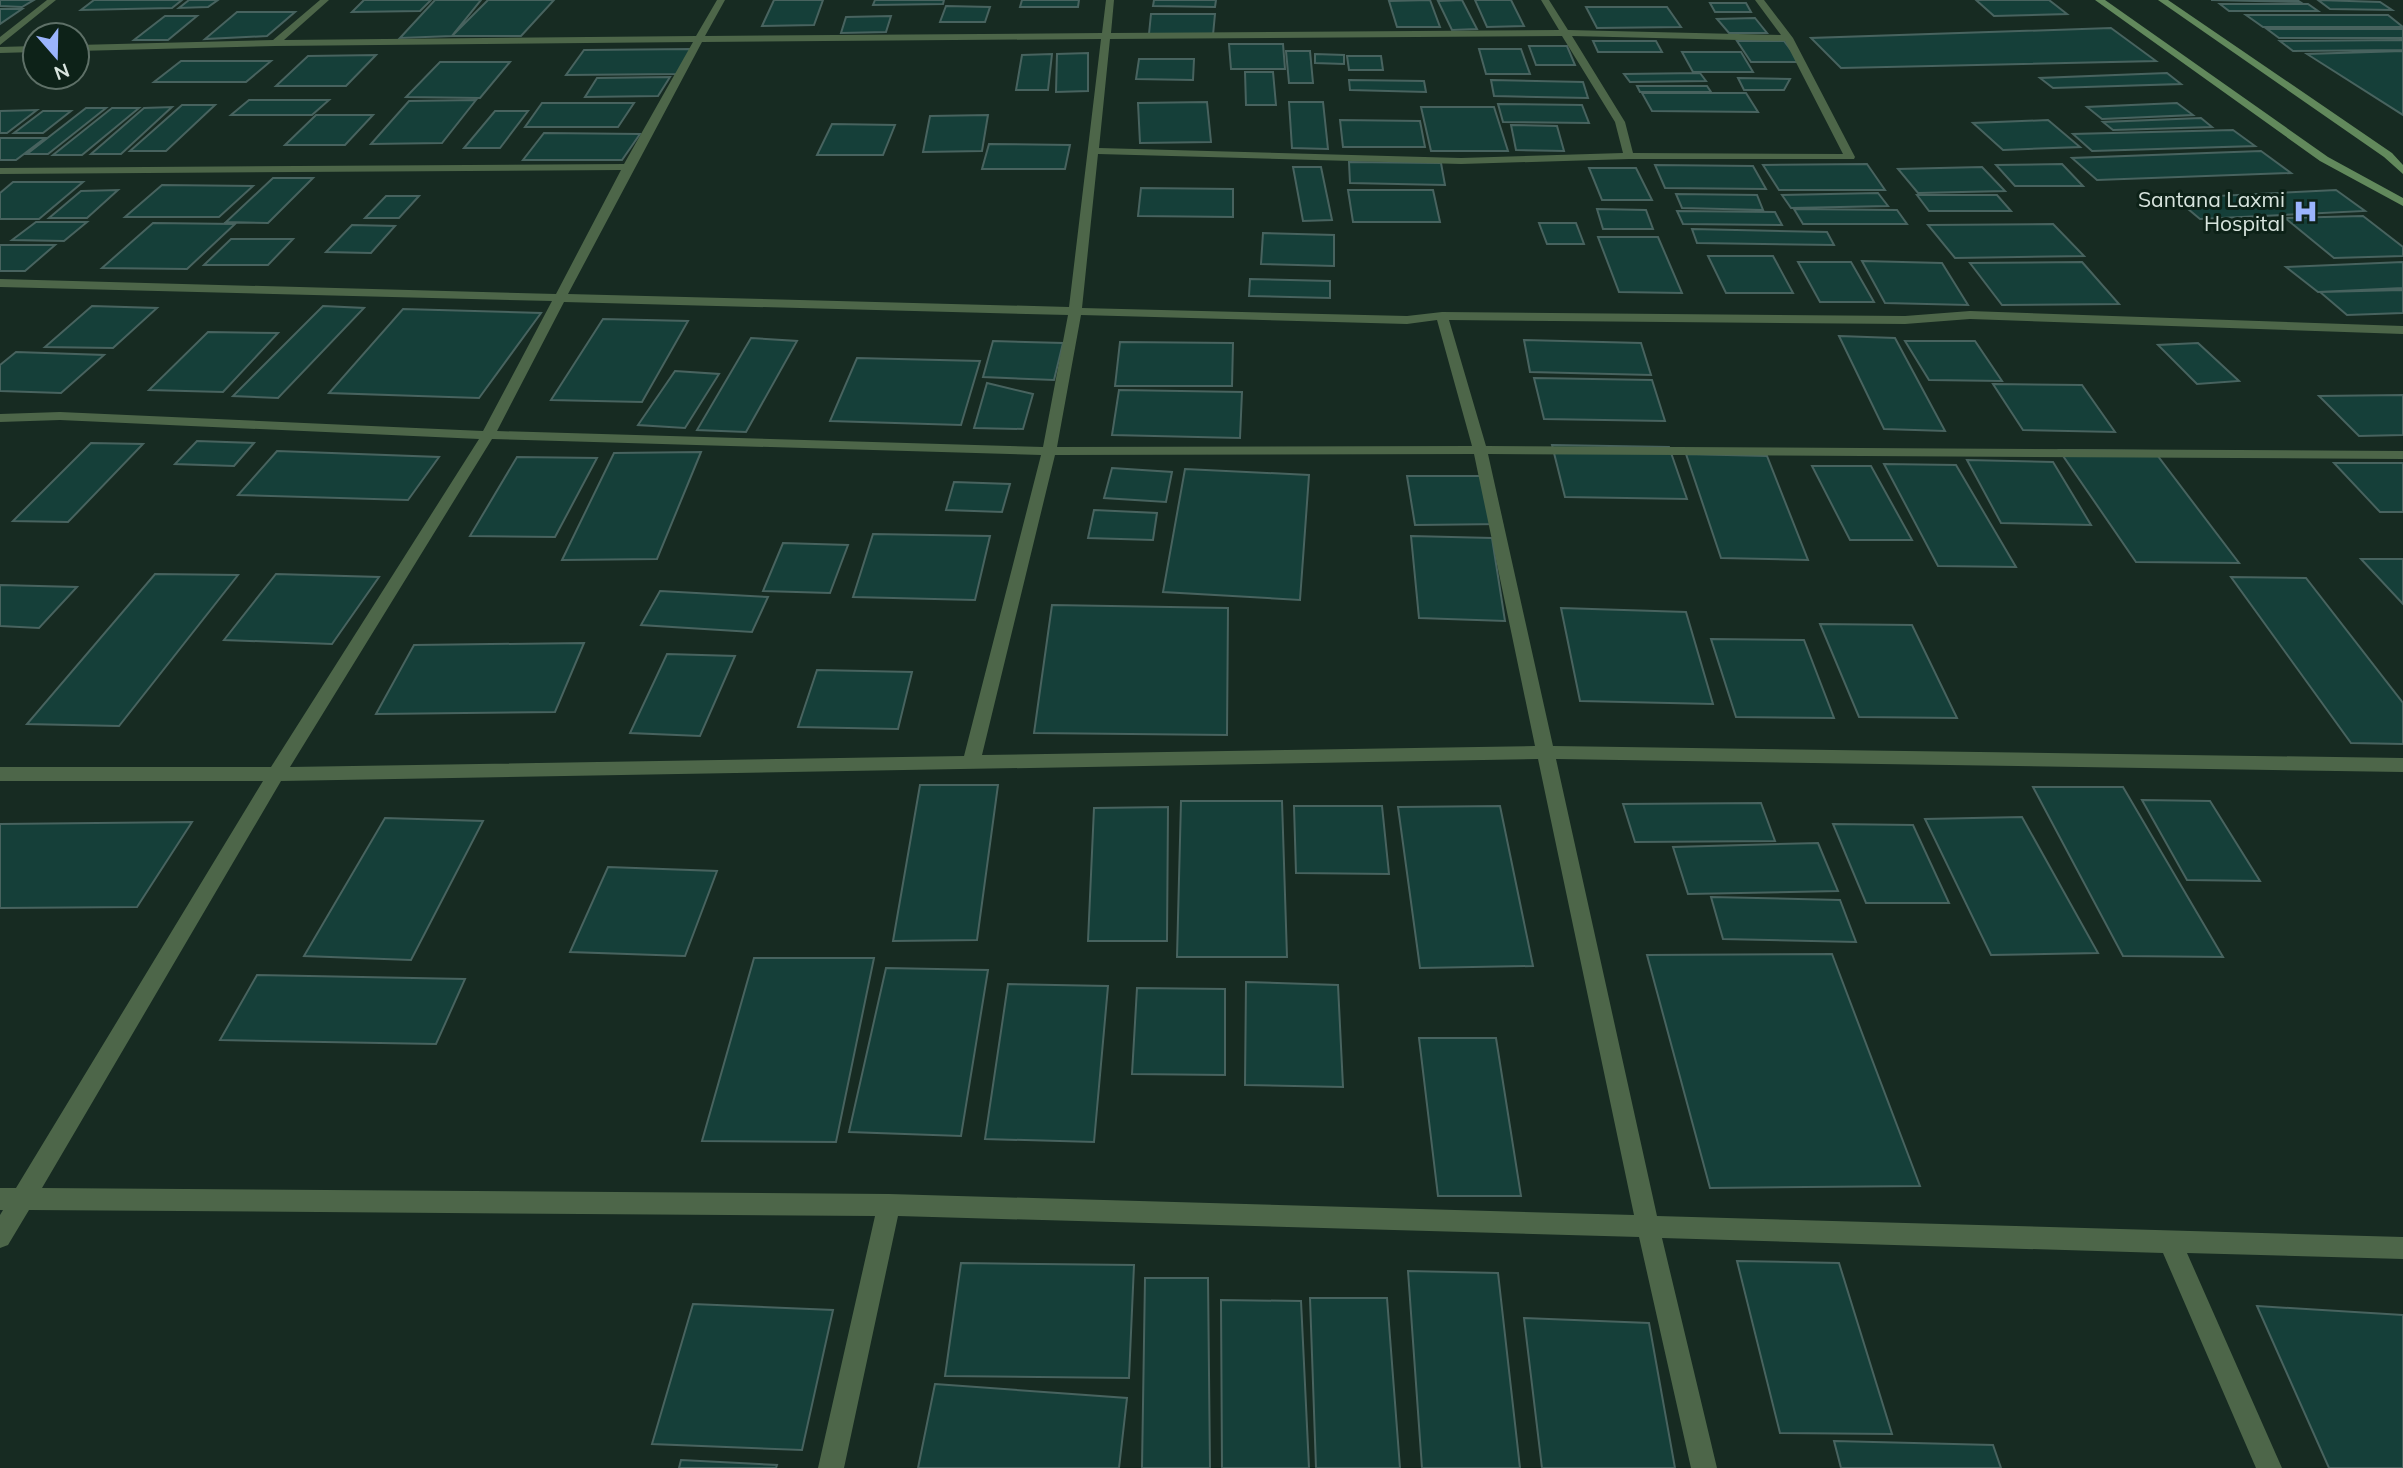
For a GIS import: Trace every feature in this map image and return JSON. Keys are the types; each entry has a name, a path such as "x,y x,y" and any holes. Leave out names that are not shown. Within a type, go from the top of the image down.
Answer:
{"main road":[{"path":"2099,0 2324,159 2403,203"},
{"path":"2162,0 2388,155 2403,171"}],"street":[{"path":"0,42 52,0"},
{"path":"275,43 325,0"},
{"path":"0,1237 10,1199 488,435 628,167 721,0"},
{"path":"972,761 1049,451 1074,312 1110,0"},
{"path":"1545,0 1620,122 1629,156"},
{"path":"1093,151 1461,161 1629,156 1850,158 1788,38 1759,0"},
{"path":"91,48 275,43 1563,33 1788,38"},
{"path":"0,50 21,49"},
{"path":"0,172 628,167"},
{"path":"0,283 560,300 1407,320 1441,316 1905,320 1970,315 2403,330"},
{"path":"1441,316 1480,450 1648,1227 1704,1468"},
{"path":"0,418 60,416 488,435 1049,451 1480,450 2403,455"},
{"path":"0,774 276,774 1546,752 2403,765"},
{"path":"10,1199 889,1205 2403,1248"},
{"path":"831,1468 889,1205"},
{"path":"2169,1240 2269,1468"}],"building":[{"path":"0,0 34,0 22,7 0,6"},
{"path":"94,0 182,0 172,8 81,10"},
{"path":"189,0 218,0 208,7 179,8"},
{"path":"364,0 431,0 420,11 352,12"},
{"path":"435,0 481,0 452,36 400,38"},
{"path":"488,0 554,0 521,36 452,36"},
{"path":"774,0 823,0 814,25 762,26"},
{"path":"875,0 944,0 943,4 873,5"},
{"path":"1022,0 1079,0 1078,7 1020,7"},
{"path":"1154,0 1216,0 1215,7 1153,6"},
{"path":"1430,0 1440,27 1397,27 1389,1"},
{"path":"1462,0 1477,29 1452,30 1438,1"},
{"path":"1475,0 1511,0 1524,26 1487,27"},
{"path":"1976,0 2049,0 2067,14 1994,16"},
{"path":"2211,0 2297,0 2300,2"},
{"path":"2318,0 2380,2 2392,10 2330,9"},
{"path":"1710,3 1746,3 1751,12 1715,12"},
{"path":"2220,4 2308,4 2318,11 2229,11"},
{"path":"946,6 990,7 985,22 940,22"},
{"path":"1586,7 1667,7 1681,27 1597,28"},
{"path":"0,9 22,9 0,24"},
{"path":"237,12 295,12 267,36 205,39"},
{"path":"1151,14 1215,14 1213,35 1149,34"},
{"path":"2246,15 2388,15 2403,27 2263,27"},
{"path":"165,16 197,16 168,40 134,40"},
{"path":"891,16 886,32 841,33 846,17"},
{"path":"1755,18 1767,33 1729,33 1717,19"},
{"path":"2111,28 2156,61 1841,68 1811,38"},
{"path":"2267,29 2403,29 2403,38 2279,38"},
{"path":"2403,40 2403,50 2293,51 2280,41"},
{"path":"1593,41 1656,41 1662,52 1598,52"},
{"path":"1737,41 1784,41 1800,62 1751,62"},
{"path":"1229,44 1283,44 1285,69 1231,69"},
{"path":"1529,46 1567,46 1575,65 1536,65"},
{"path":"692,49 677,74 566,75 584,50"},
{"path":"1479,49 1521,49 1530,74 1486,74"},
{"path":"1286,51 1310,51 1313,83 1289,83"},
{"path":"2403,51 2403,115 2307,54"},
{"path":"1682,52 1741,52 1753,72 1693,72"},
{"path":"1088,53 1088,91 1056,92 1057,54"},
{"path":"1052,54 1048,90 1016,90 1022,55"},
{"path":"1315,54 1344,55 1344,64 1315,63"},
{"path":"376,55 346,86 276,86 308,56"},
{"path":"1347,56 1381,56 1383,70 1349,70"},
{"path":"1139,59 1194,59 1193,80 1136,79"},
{"path":"181,61 271,61 246,82 154,82"},
{"path":"440,62 510,62 480,98 406,97"},
{"path":"1245,72 1273,72 1276,105 1246,105"},
{"path":"1700,73 1706,81 1630,82 1624,74"},
{"path":"2167,73 2181,84 2053,88 2040,78"},
{"path":"670,77 658,96 585,97 597,78"},
{"path":"1738,78 1790,79 1784,90 1744,90"},
{"path":"1349,80 1424,81 1426,92 1350,90"},
{"path":"1491,80 1583,82 1588,98 1494,96"},
{"path":"1637,86 1707,86 1711,92 1640,92"},
{"path":"1642,93 1746,93 1758,112 1652,111"},
{"path":"249,100 329,100 312,115 231,115"},
{"path":"476,100 442,143 371,144 409,101"},
{"path":"1207,102 1211,142 1140,143 1138,103"},
{"path":"1289,102 1323,102 1328,149 1292,148"},
{"path":"542,103 634,103 618,127 525,127"},
{"path":"2177,103 2193,115 2102,119 2087,107"},
{"path":"1498,104 1582,105 1589,123 1503,122"},
{"path":"182,105 215,105 166,151 130,151"},
{"path":"172,107 121,154 91,154 144,108"},
{"path":"1421,107 1494,107 1508,151 1431,151"},
{"path":"86,108 106,108 48,154 27,154"},
{"path":"112,108 139,108 82,155 53,155"},
{"path":"37,110 7,133 0,133 0,111"},
{"path":"43,111 71,111 43,133 14,133"},
{"path":"495,111 528,111 500,148 464,148"},
{"path":"316,115 373,115 345,145 285,145"},
{"path":"988,115 982,151 923,152 930,116"},
{"path":"2201,118 2212,127 2113,130 2103,122"},
{"path":"1340,120 1420,121 1425,147 1343,147"},
{"path":"2048,120 2080,147 2003,150 1973,123"},
{"path":"832,124 895,125 883,155 817,155"},
{"path":"1511,125 1557,126 1564,151 1516,150"},
{"path":"2233,130 2255,146 2092,151 2073,134"},
{"path":"544,133 640,134 622,160 523,160"},
{"path":"0,138 45,138 16,160 0,160"},
{"path":"989,144 1070,145 1065,169 982,169"},
{"path":"2261,151 2291,173 2097,180 2072,158"},
{"path":"1349,162 1441,163 1445,185 1350,183"},
{"path":"1867,164 1885,190 1779,190 1763,165"},
{"path":"2062,164 2083,186 2015,186 1996,165"},
{"path":"1655,165 1753,166 1766,189 1665,188"},
{"path":"1293,167 1321,167 1332,220 1303,221"},
{"path":"1982,167 2005,191 1918,193 1898,169"},
{"path":"1589,168 1636,168 1652,200 1602,200"},
{"path":"273,178 313,178 268,223 226,222"},
{"path":"13,182 83,182 39,219 0,219 0,193"},
{"path":"162,185 253,186 219,217 125,217"},
{"path":"1141,188 1233,189 1233,217 1138,216"},
{"path":"118,190 87,218 49,218 81,191"},
{"path":"1348,190 1433,190 1440,222 1353,222"},
{"path":"2336,190 2365,211 2200,219 2175,198"},
{"path":"1878,193 1888,206 1791,208 1782,195"},
{"path":"1676,194 1757,195 1763,210 1682,208"},
{"path":"1917,195 1997,195 2011,211 1929,211"},
{"path":"386,196 419,196 399,218 365,218"},
{"path":"1597,209 1646,210 1653,229 1603,229"},
{"path":"1794,209 1897,210 1907,224 1803,224"},
{"path":"1677,211 1775,212 1782,225 1683,224"},
{"path":"2363,216 2403,247 2403,256 2334,258 2285,218"},
{"path":"36,222 87,222 64,241 12,240"},
{"path":"153,223 235,224 187,269 102,268"},
{"path":"1539,223 1576,223 1584,244 1547,244"},
{"path":"2053,224 2084,256 1955,258 1928,225"},
{"path":"352,225 395,226 371,253 326,252"},
{"path":"1692,229 1827,232 1834,245 1697,243"},
{"path":"1263,233 1334,235 1334,266 1261,264"},
{"path":"1598,237 1658,237 1682,293 1619,292"},
{"path":"231,239 293,239 268,265 204,265"},
{"path":"0,245 55,245 25,271 0,271"},
{"path":"1708,256 1773,256 1793,293 1726,293"},
{"path":"1862,261 1942,263 1968,305 1885,303"},
{"path":"1798,262 1851,262 1874,302 1820,302"},
{"path":"2082,262 2119,304 2002,305 1970,263"},
{"path":"2403,262 2403,288 2318,292 2286,267"},
{"path":"1250,279 1330,281 1330,298 1249,296"},
{"path":"2403,290 2403,313 2347,315 2320,292"},
{"path":"92,306 157,308 113,348 45,347"},
{"path":"323,306 364,308 278,398 233,396"},
{"path":"403,309 541,313 479,398 329,393"},
{"path":"603,319 688,321 642,402 551,400"},
{"path":"208,332 278,333 223,392 149,390"},
{"path":"1839,336 1895,338 1945,431 1884,429"},
{"path":"751,338 797,341 746,432 697,430"},
{"path":"1524,340 1641,343 1651,375 1530,372"},
{"path":"993,341 1063,343 1054,380 983,377"},
{"path":"1905,341 1975,341 2002,381 1929,380"},
{"path":"1120,342 1233,343 1232,386 1115,386"},
{"path":"2198,343 2239,381 2197,384 2158,345"},
{"path":"16,352 104,355 61,393 0,391 0,365"},
{"path":"857,358 980,361 961,425 830,421"},
{"path":"675,371 719,374 685,428 638,425"},
{"path":"1534,378 1652,380 1665,421 1544,419"},
{"path":"987,383 1033,394 1023,429 974,428"},
{"path":"1993,384 2082,385 2115,432 2023,430"},
{"path":"1119,390 1242,392 1240,438 1112,435"},
{"path":"2403,395 2403,435 2359,436 2319,396"},
{"path":"197,441 254,443 234,466 175,464"},
{"path":"91,443 143,444 68,522 13,521"},
{"path":"1552,445 1669,447 1687,499 1565,497"},
{"path":"2059,450 2154,451 2239,563 2136,562"},
{"path":"277,451 439,457 408,500 238,495"},
{"path":"701,452 657,559 562,560 614,453"},
{"path":"1686,454 1767,456 1808,560 1721,558"},
{"path":"517,457 597,458 555,537 470,536"},
{"path":"1967,460 2053,462 2091,525 2001,523"},
{"path":"2334,463 2403,463 2403,512 2380,512"},
{"path":"1884,464 1956,465 2016,567 1938,566"},
{"path":"1812,466 1871,466 1912,540 1850,540"},
{"path":"1112,468 1172,472 1166,502 1104,498"},
{"path":"1185,469 1309,475 1300,600 1163,592"},
{"path":"1407,476 1491,476 1502,524 1415,525"},
{"path":"954,482 1010,484 1002,512 946,510"},
{"path":"1094,510 1157,513 1153,540 1088,538"},
{"path":"873,534 990,536 975,600 853,597"},
{"path":"1411,536 1492,538 1505,621 1419,618"},
{"path":"783,543 848,545 830,593 763,591"},
{"path":"2361,559 2403,559 2403,604"},
{"path":"155,574 238,575 119,726 27,724"},
{"path":"276,574 379,577 332,644 224,640"},
{"path":"2231,577 2306,578 2403,703 2403,744 2351,743"},
{"path":"0,585 77,587 39,628 0,626"},
{"path":"660,591 768,597 752,632 641,625"},
{"path":"1052,605 1228,608 1227,735 1034,733"},
{"path":"1561,608 1686,612 1713,704 1580,701"},
{"path":"1820,624 1912,625 1957,718 1859,717"},
{"path":"1711,639 1804,640 1834,718 1736,717"},
{"path":"584,643 555,712 376,714 414,645"},
{"path":"667,654 735,656 700,736 630,733"},
{"path":"817,670 912,672 898,729 798,727"},
{"path":"920,785 998,785 977,940 893,941"},
{"path":"2033,787 2123,787 2223,957 2123,956"},
{"path":"2142,800 2210,801 2260,881 2187,880"},
{"path":"1181,801 1282,801 1287,957 1177,957"},
{"path":"1761,803 1775,841 1635,842 1623,804"},
{"path":"1294,806 1382,806 1389,874 1296,873"},
{"path":"1500,806 1533,966 1420,968 1398,807"},
{"path":"1168,807 1167,941 1088,941 1094,808"},
{"path":"2022,817 2098,953 1991,955 1925,819"},
{"path":"385,818 483,821 411,960 304,956"},
{"path":"192,822 137,907 0,908 0,824"},
{"path":"1833,824 1913,825 1949,903 1866,903"},
{"path":"1818,843 1838,891 1688,894 1673,847"},
{"path":"608,867 717,871 685,956 570,952"},
{"path":"1711,897 1840,900 1856,942 1723,939"},
{"path":"1832,954 1920,1186 1710,1188 1647,955"},
{"path":"754,958 874,958 836,1142 702,1141"},
{"path":"886,968 988,970 961,1136 849,1132"},
{"path":"257,975 465,979 436,1044 220,1040"},
{"path":"1246,982 1338,985 1343,1087 1245,1085"},
{"path":"1008,984 1108,986 1094,1142 985,1139"},
{"path":"1137,988 1225,989 1225,1075 1132,1074"},
{"path":"1419,1038 1496,1038 1521,1196 1438,1196"},
{"path":"1737,1261 1839,1263 1892,1434 1780,1433"},
{"path":"961,1263 1134,1265 1129,1378 945,1376"},
{"path":"1408,1271 1498,1273 1520,1468 1422,1468"},
{"path":"1145,1278 1208,1278 1210,1468 1142,1468"},
{"path":"1310,1298 1387,1298 1400,1468 1316,1468"},
{"path":"1221,1300 1301,1301 1309,1468 1222,1468"},
{"path":"693,1304 833,1310 802,1450 652,1444"},
{"path":"2257,1306 2403,1315 2403,1468 2329,1468"},
{"path":"1524,1318 1649,1323 1675,1468 1542,1468"},
{"path":"935,1384 1127,1398 1119,1468 918,1468"},
{"path":"1834,1441 1993,1445 2001,1468 1841,1468"},
{"path":"681,1460 777,1465 776,1468 679,1468"}],"place":[{"name":"Santana Laxmi Hospital","path":"2305,211"}]}
